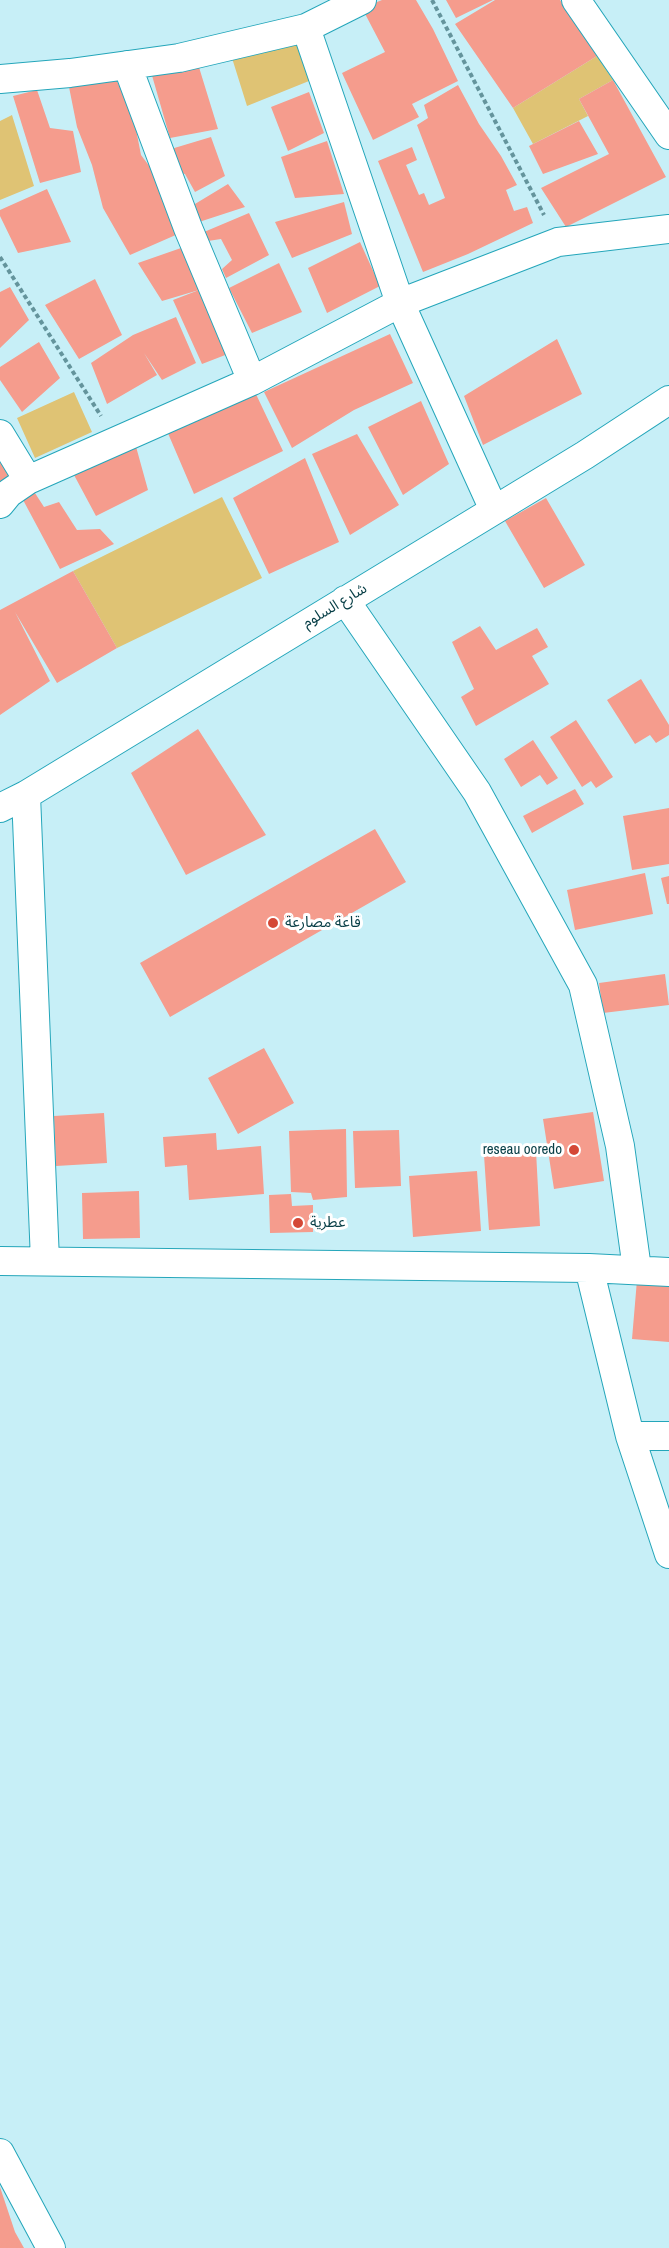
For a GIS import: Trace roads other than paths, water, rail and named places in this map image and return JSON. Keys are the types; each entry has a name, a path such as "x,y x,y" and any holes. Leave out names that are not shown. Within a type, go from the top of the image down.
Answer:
{"street":[{"path":"0,79 179,58 306,28 362,0"},
{"path":"576,0 669,135"},
{"path":"306,28 400,303 494,510"},
{"path":"127,65 188,228 252,381"},
{"path":"0,504 9,493 28,480 252,381 400,303 558,242 669,229"},
{"name":"شارع السلوم","path":"0,808 26,795 585,455 669,400"},
{"path":"0,434 28,480"},
{"path":"345,600 477,792 583,985 620,1146 637,1269"},
{"path":"26,795 45,1261"},
{"path":"0,1261 589,1268 669,1272"},
{"path":"589,1268 630,1436 669,1554"},
{"path":"630,1436 669,1436"},
{"path":"0,2153 51,2248"}],"place":[{"name":"قاعة مصارعة","path":"273,923"},
{"name":"reseau ooredo","path":"574,1150"},
{"name":"عطرية","path":"298,1223"}]}
